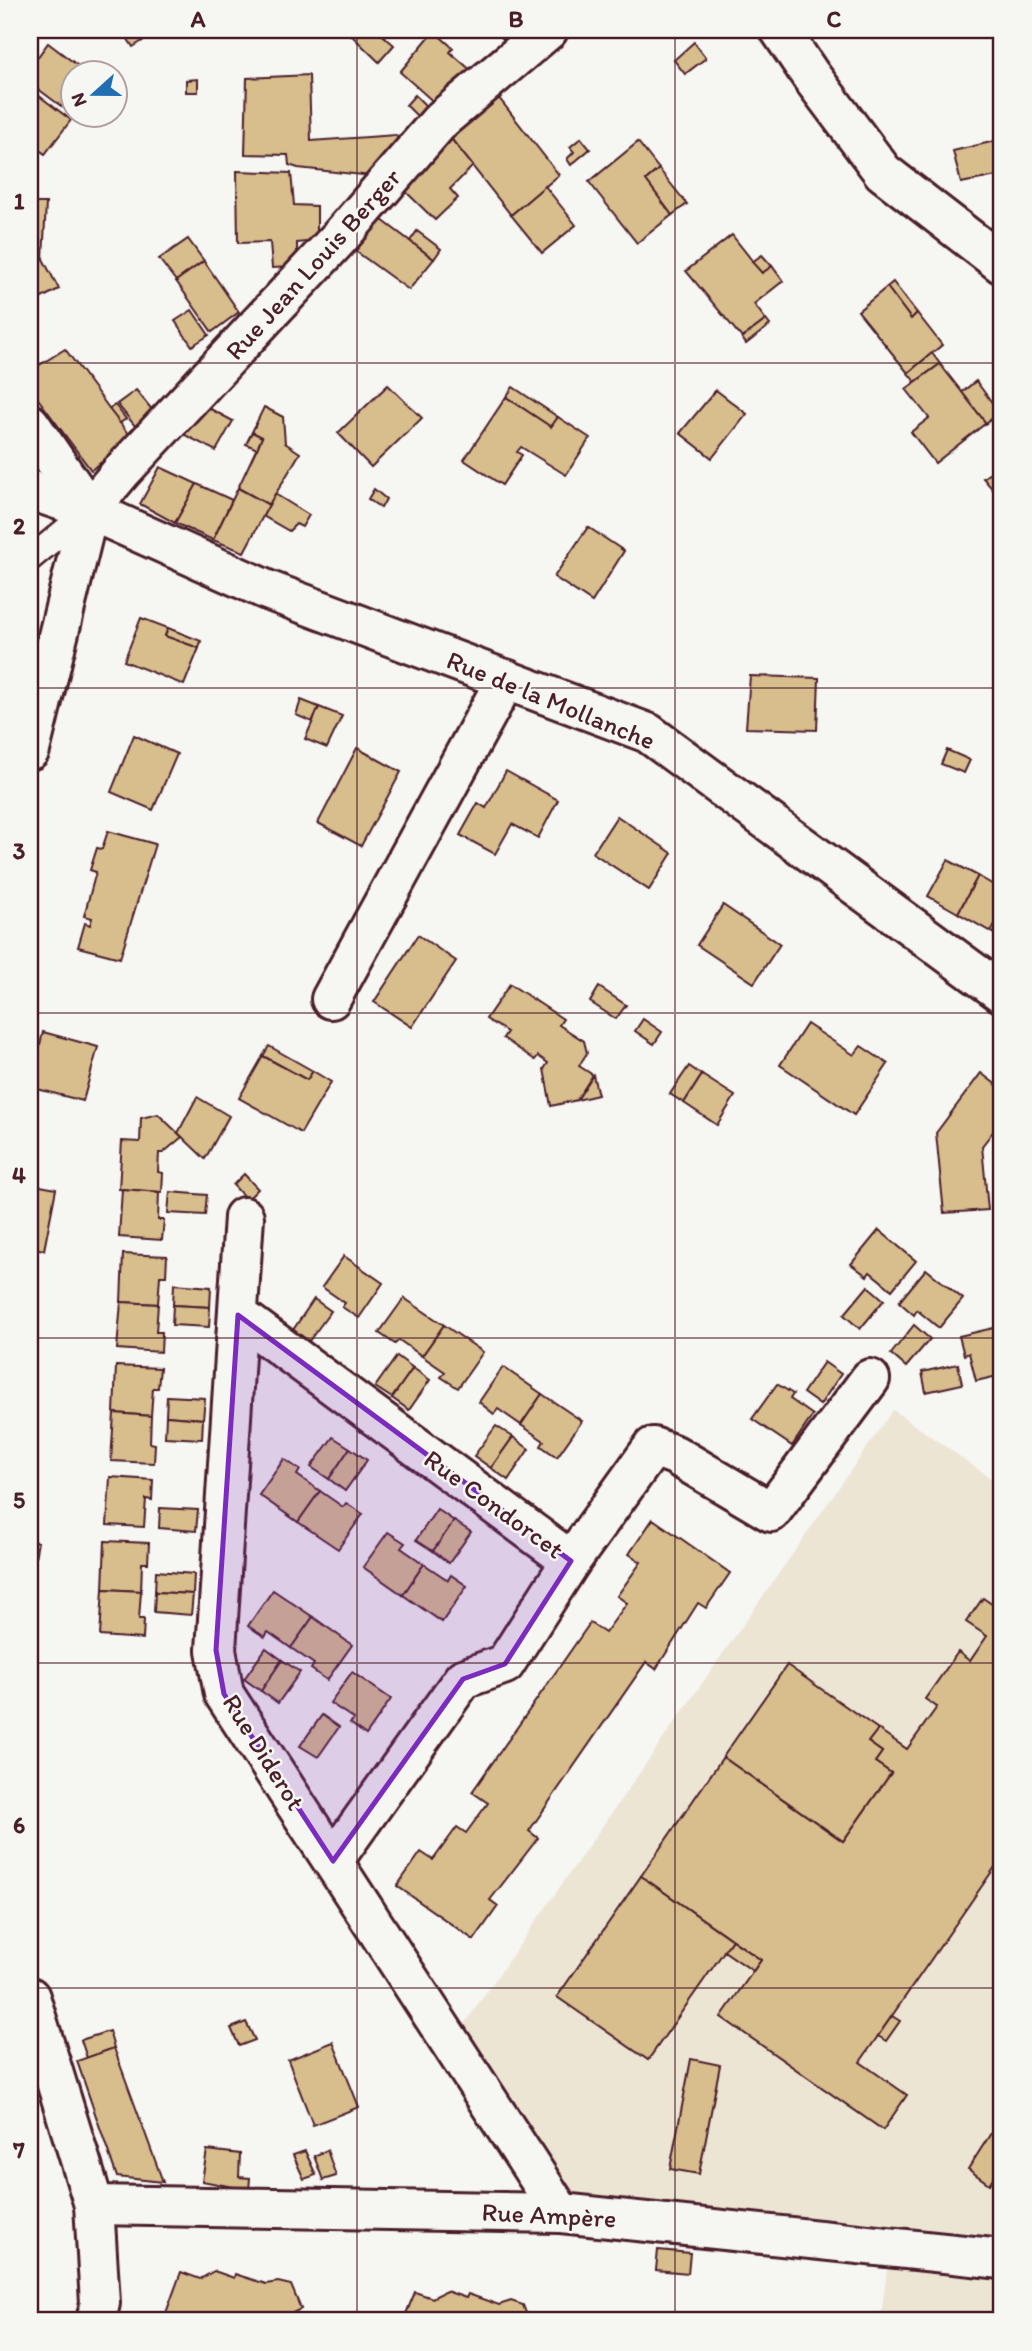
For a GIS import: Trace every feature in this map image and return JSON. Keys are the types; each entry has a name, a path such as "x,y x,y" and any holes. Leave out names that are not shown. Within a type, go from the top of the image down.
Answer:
{"street":[{"name":"Rue Jean Louis Berger","path":"89,510 122,471 339,239 441,120 548,30"},
{"path":"780,30 883,173 997,256"},
{"path":"30,424 89,510 30,750"},
{"name":"Rue de la Mollanche","path":"30,490 89,510 267,590 648,733 1002,993"},
{"path":"331,999 506,679"},
{"name":"Rue Diderot","path":"244,1217 216,1650 224,1694 561,2213"},
{"name":"Rue Condorcet","path":"238,1315 571,1561 505,1664 463,1679 332,1861"},
{"path":"571,1561 653,1447 675,1455 771,1511 870,1379"},
{"path":"30,1997 94,2205 100,2303 96,2321"},
{"name":"Rue Ampère","path":"94,2205 561,2213 1002,2259"}],"lane":[{"path":"30,559 89,510"}],"highlighted area":[{"path":"238,1315 571,1561 505,1664 463,1679 333,1861 224,1694 216,1650"}],"shaded area":[{"path":"893,1410 1002,1486 1002,2321 880,2321 892,2234 518,2186 444,2053"}],"building":[{"path":"122,30 160,30 133,47"},
{"path":"352,30 377,30 394,45 379,62 349,33"},
{"path":"494,30 520,30 506,42"},
{"path":"947,30 972,30 951,40"},
{"path":"434,31 453,48 450,52 473,72 438,106 400,72"},
{"path":"694,42 706,58 685,74 674,60"},
{"path":"48,43 70,60 60,60 60,105 30,83 30,59 34,62"},
{"path":"309,75 311,141 396,135 400,145 372,176 298,168 289,165 288,155 245,154 247,78"},
{"path":"198,79 198,92 186,92 186,80"},
{"path":"30,89 60,112 60,130 63,130 45,154 30,143"},
{"path":"495,93 559,175 511,215 448,135"},
{"path":"415,95 430,110 421,120 406,105"},
{"path":"448,135 473,166 450,189 458,198 435,220 402,188"},
{"path":"581,138 590,149 571,165 567,159 574,152 570,147"},
{"path":"995,141 1002,175 961,183 953,151"},
{"path":"638,142 659,169 646,180 672,215 637,243 589,182"},
{"path":"659,169 687,204 672,215 646,180"},
{"path":"237,171 291,173 294,205 317,206 317,241 297,243 297,262 291,267 272,268 270,242 238,243"},
{"path":"545,186 576,225 542,253 511,215"},
{"path":"30,203 46,203 43,259 59,289 30,304"},
{"path":"378,217 434,259 409,290 354,250"},
{"path":"417,231 441,249 434,259 410,241"},
{"path":"732,235 762,273 772,266 783,281 754,304 766,320 742,338 686,271"},
{"path":"188,239 204,261 176,281 159,259"},
{"path":"762,255 772,266 762,273 752,262"},
{"path":"204,261 239,312 212,332 176,281"},
{"path":"893,282 917,313 911,319 887,287"},
{"path":"887,287 911,319 917,313 942,345 908,373 858,311"},
{"path":"192,310 209,335 192,346 175,321"},
{"path":"766,320 770,325 746,344 742,338"},
{"path":"65,349 132,439 91,470 30,388 30,371"},
{"path":"932,353 940,364 915,382 908,373"},
{"path":"940,364 986,423 935,463 911,432 929,418 906,389"},
{"path":"976,381 999,412 986,423 962,392"},
{"path":"388,385 422,418 371,467 338,433"},
{"path":"513,387 558,417 551,427 506,397"},
{"path":"136,390 154,412 135,426 117,404"},
{"path":"716,390 747,414 712,458 680,433"},
{"path":"506,397 551,427 558,417 590,438 566,475 521,447 517,452 522,455 502,485 464,460"},
{"path":"201,404 233,421 216,451 181,433"},
{"path":"115,405 126,419 120,423 109,409"},
{"path":"264,407 283,417 285,443 300,453 269,505 238,488 262,437 252,432"},
{"path":"252,432 262,437 257,449 246,444"},
{"path":"1002,465 1002,500 983,478"},
{"path":"160,467 197,484 175,523 140,504"},
{"path":"197,484 232,500 213,540 175,523"},
{"path":"238,488 269,505 244,552 213,540"},
{"path":"374,489 386,499 381,508 368,499"},
{"path":"275,494 309,515 302,527 296,524 289,531 263,516"},
{"path":"588,527 624,551 592,602 554,577"},
{"path":"141,618 168,628 165,636 199,648 184,685 124,661"},
{"path":"168,628 201,641 199,648 165,636"},
{"path":"750,676 819,678 817,730 746,728"},
{"path":"301,700 319,707 312,722 296,715"},
{"path":"319,707 342,716 327,748 305,739"},
{"path":"134,735 177,754 153,810 111,792"},
{"path":"357,748 401,772 361,846 318,823"},
{"path":"947,750 970,760 964,773 941,764"},
{"path":"506,771 558,800 538,838 512,824 495,854 460,835 478,803 486,808"},
{"path":"1002,801 1002,828 993,825"},
{"path":"617,816 672,853 649,890 593,853"},
{"path":"108,831 155,844 120,958 78,947 85,923 90,925 92,918 84,916 96,872 90,870 97,848 102,849"},
{"path":"948,860 978,876 958,913 928,896"},
{"path":"978,876 1002,890 1002,912 991,932 958,913"},
{"path":"723,905 780,944 754,983 697,945"},
{"path":"1002,912 1002,939 991,932"},
{"path":"418,935 456,961 412,1027 374,1002"},
{"path":"510,984 563,1019 559,1025 584,1041 587,1053 579,1066 593,1075 577,1100 551,1106 544,1069 548,1063 538,1056 535,1060 503,1038 507,1032 486,1019"},
{"path":"599,987 626,1005 616,1019 590,1002"},
{"path":"643,1019 662,1032 654,1044 635,1031"},
{"path":"807,1024 854,1055 861,1046 888,1064 854,1115 780,1065"},
{"path":"43,1032 98,1047 83,1101 30,1087"},
{"path":"269,1046 313,1071 307,1080 263,1056"},
{"path":"263,1056 307,1080 313,1071 331,1082 301,1133 239,1098"},
{"path":"689,1066 702,1075 684,1103 670,1094"},
{"path":"981,1073 1002,1089 1002,1120 982,1146 988,1210 944,1213 936,1133"},
{"path":"593,1075 598,1095 577,1100"},
{"path":"702,1075 735,1096 717,1125 684,1103"},
{"path":"197,1097 229,1116 205,1159 178,1133"},
{"path":"158,1114 182,1137 163,1153 159,1153 158,1172 163,1173 162,1192 119,1189 122,1141 140,1142 141,1118"},
{"path":"244,1174 258,1189 247,1200 233,1185"},
{"path":"30,1184 56,1189 44,1250 30,1247"},
{"path":"122,1189 159,1192 158,1220 164,1220 162,1240 119,1237"},
{"path":"170,1192 207,1195 205,1215 168,1213"},
{"path":"879,1230 916,1261 892,1290 870,1272 867,1276 851,1264"},
{"path":"123,1254 167,1256 166,1276 160,1276 158,1304 121,1302"},
{"path":"344,1256 383,1283 359,1318 342,1307 345,1303 322,1287"},
{"path":"926,1269 963,1299 939,1328 917,1310 914,1315 899,1302"},
{"path":"174,1284 211,1287 210,1307 173,1305"},
{"path":"868,1286 884,1300 860,1329 844,1315"},
{"path":"404,1298 444,1325 422,1356 399,1340 395,1344 379,1333"},
{"path":"314,1299 331,1311 309,1341 293,1330"},
{"path":"121,1302 158,1304 156,1332 162,1332 161,1352 117,1349"},
{"path":"173,1305 210,1307 209,1327 172,1325"},
{"path":"444,1325 483,1352 458,1388 441,1377 445,1372 422,1356"},
{"path":"914,1325 930,1339 906,1367 891,1354"},
{"path":"1002,1326 1002,1375 976,1381 969,1353 964,1355 959,1336"},
{"path":"397,1356 413,1368 392,1398 375,1387"},
{"path":"824,1362 841,1374 820,1405 803,1393"},
{"path":"958,1364 962,1384 926,1392 922,1372"},
{"path":"116,1366 160,1368 158,1388 153,1388 151,1416 114,1413"},
{"path":"503,1367 542,1394 521,1425 498,1409 494,1414 479,1402"},
{"path":"413,1368 430,1380 409,1410 392,1398"},
{"path":"777,1384 793,1394 790,1399 813,1415 792,1446 752,1419"},
{"path":"542,1394 582,1421 557,1457 541,1446 544,1441 521,1425"},
{"path":"167,1396 205,1398 203,1419 166,1416"},
{"path":"114,1413 151,1416 150,1443 155,1444 154,1463 111,1461"},
{"path":"166,1416 203,1419 202,1439 165,1437"},
{"path":"496,1426 513,1437 491,1468 474,1456"},
{"path":"333,1437 350,1448 329,1479 311,1467"},
{"path":"513,1437 529,1449 508,1480 491,1468"},
{"path":"350,1448 367,1460 345,1491 329,1479"},
{"path":"284,1459 300,1470 297,1475 320,1491 298,1522 259,1495"},
{"path":"110,1477 153,1480 152,1500 146,1499 144,1527 107,1525"},
{"path":"320,1491 343,1507 346,1503 363,1514 338,1549 298,1522"},
{"path":"160,1508 198,1510 196,1531 159,1528"},
{"path":"437,1509 454,1521 433,1551 416,1540"},
{"path":"653,1519 730,1573 706,1608 698,1603 656,1669 646,1662 529,1831 538,1838 490,1900 498,1906 474,1940 397,1886 421,1852 433,1860 457,1827 466,1833 488,1803 472,1792 590,1623 605,1633 627,1603 617,1596 641,1562 629,1554"},
{"path":"454,1521 471,1532 449,1563 433,1551"},
{"path":"388,1532 405,1543 401,1548 424,1564 403,1595 363,1567"},
{"path":"30,1541 38,1542 32,1574 30,1574"},
{"path":"105,1541 149,1543 148,1563 142,1563 141,1591 103,1589"},
{"path":"424,1564 448,1580 451,1575 467,1586 442,1622 403,1595"},
{"path":"156,1571 194,1574 193,1594 155,1592"},
{"path":"103,1589 141,1591 139,1619 144,1619 143,1639 100,1636"},
{"path":"273,1590 313,1617 291,1648 268,1632 265,1637 248,1626"},
{"path":"155,1592 193,1594 191,1615 154,1612"},
{"path":"983,1598 1002,1611 1002,1857 860,2062 907,2095 883,2130 721,2017 761,1960 641,1876 723,1757 843,1841 891,1773 875,1762 882,1752 868,1742 878,1729 907,1749 937,1707 925,1699 958,1652 970,1661 987,1636 966,1622"},
{"path":"313,1617 352,1645 327,1680 311,1669 314,1664 291,1648"},
{"path":"266,1648 282,1660 261,1691 244,1679"},
{"path":"282,1660 300,1672 278,1703 261,1691"},
{"path":"787,1665 878,1729 868,1742 882,1752 875,1762 891,1773 843,1841 723,1757"},
{"path":"352,1672 391,1699 366,1735 350,1723 354,1719 330,1703"},
{"path":"322,1715 339,1727 318,1757 300,1746"},
{"path":"641,1876 732,1940 648,2060 557,1997"},
{"path":"732,1940 761,1960 753,1971 724,1951"},
{"path":"892,2016 900,2021 886,2041 878,2036"},
{"path":"246,2022 255,2040 239,2046 231,2028"},
{"path":"109,2031 114,2048 87,2058 81,2040"},
{"path":"333,2042 359,2107 313,2125 288,2060"},
{"path":"114,2048 163,2182 117,2177 77,2061"},
{"path":"691,2059 720,2065 699,2174 670,2169"},
{"path":"1002,2116 1002,2164 989,2184 968,2169"},
{"path":"207,2150 240,2154 239,2177 250,2178 249,2190 202,2181"},
{"path":"327,2150 336,2176 323,2180 314,2156"},
{"path":"305,2151 316,2175 304,2179 293,2155"},
{"path":"658,2250 690,2253 688,2273 656,2270"},
{"path":"214,2271 234,2278 235,2274 266,2284 278,2282 291,2285 301,2309 280,2319 281,2321 170,2321 166,2313 181,2272 200,2279"},
{"path":"446,2291 466,2298 468,2294 499,2305 511,2301 523,2305 529,2321 403,2321 415,2292 432,2298"}]}
